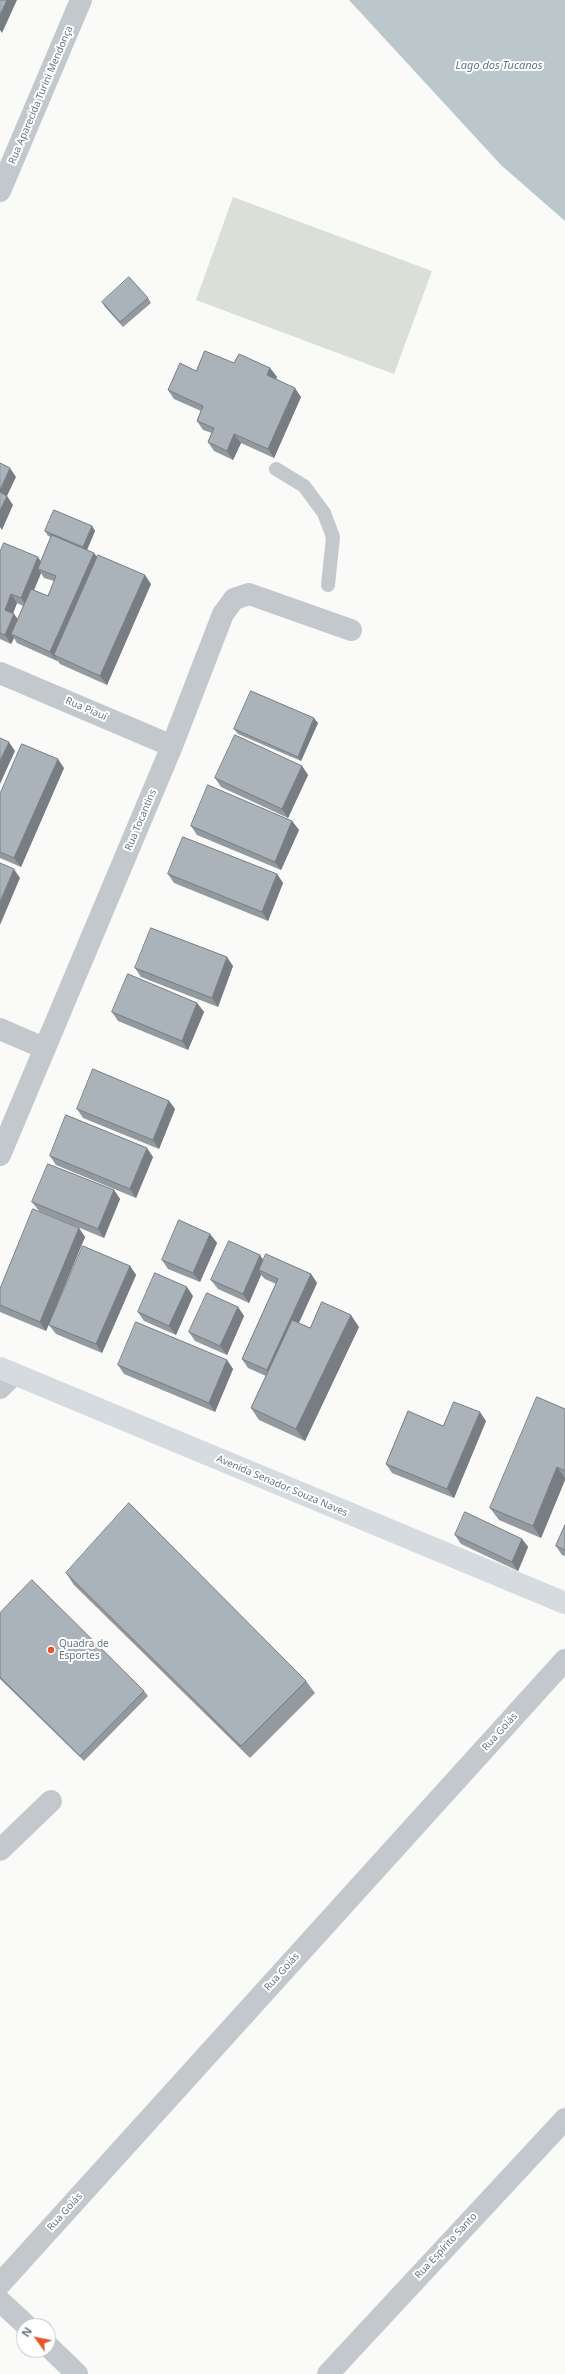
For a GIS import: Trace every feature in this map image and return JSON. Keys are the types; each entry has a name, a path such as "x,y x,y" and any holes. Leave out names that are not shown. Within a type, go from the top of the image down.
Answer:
{"street":[{"name":"Rua Aparecida Turini Mendonça","path":"0,191 81,0"},
{"name":"Rua Tocantins","path":"0,1155 172,746 223,614 234,599 249,594 351,630"},
{"name":"Rua Piauí","path":"0,673 172,746"},
{"path":"0,1029 44,1048"},
{"name":"Avenida Senador Souza Naves","path":"5,1377 565,1603"},
{"name":"Rua Goiás","path":"0,2284 565,1660"},
{"path":"0,1850 51,1801"},
{"name":"Rua Espírito Santo","path":"328,2374 565,2119"},
{"path":"0,2301 18,2318"},
{"path":"56,2354 77,2374"}],"lane":[{"path":"276,469 304,486 324,513 333,537 328,585"}],"shaded area":[{"path":"233,197 432,271 394,374 196,300"}],"water":[{"name":"Lago dos Tucanos","path":"349,0 565,0 565,221 501,165"}],"building":[{"path":"0,0 7,0 0,15"},
{"path":"129,277 148,298 120,322 102,302"},
{"path":"205,351 234,363 239,354 270,368 267,375 295,388 268,449 234,434 227,451 208,442 214,428 197,421 203,406 168,390 180,363 196,371"},
{"path":"0,463 10,468 0,490"},
{"path":"0,492 7,496 0,511"},
{"path":"54,510 92,526 83,547 45,531"},
{"path":"52,535 94,553 50,652 11,634 31,589 48,596 56,576 38,569"},
{"path":"4,543 38,557 21,598 11,594 5,610 14,614 5,635 0,633 0,552"},
{"path":"98,555 145,575 100,676 54,655"},
{"path":"251,691 314,718 298,757 234,729"},
{"path":"235,735 302,766 282,809 215,778"},
{"path":"0,738 9,742 0,761"},
{"path":"22,744 58,759 14,858 0,852 0,794"},
{"path":"208,785 292,821 275,862 191,826"},
{"path":"183,837 277,874 262,912 168,874"},
{"path":"0,863 14,869 0,902"},
{"path":"151,928 227,957 212,998 135,968"},
{"path":"128,974 197,1003 182,1041 112,1012"},
{"path":"93,1069 169,1101 153,1140 77,1109"},
{"path":"66,1115 147,1148 130,1189 50,1156"},
{"path":"48,1164 114,1190 98,1229 32,1202"},
{"path":"33,1209 79,1228 40,1322 0,1305 0,1289"},
{"path":"179,1220 210,1234 193,1273 162,1260"},
{"path":"229,1241 260,1255 243,1294 211,1280"},
{"path":"83,1246 130,1266 96,1344 49,1325"},
{"path":"266,1254 311,1274 267,1370 242,1359 278,1279 259,1270"},
{"path":"155,1273 187,1287 169,1326 138,1312"},
{"path":"207,1293 238,1307 220,1346 189,1332"},
{"path":"322,1302 351,1315 296,1429 251,1408 292,1320 310,1328"},
{"path":"136,1322 227,1360 209,1403 118,1365"},
{"path":"537,1397 565,1409 565,1471 557,1467 533,1526 490,1508"},
{"path":"454,1402 480,1412 447,1489 386,1464 408,1411 443,1426"},
{"path":"129,1503 306,1681 241,1746 66,1573"},
{"path":"465,1512 522,1539 512,1562 455,1535"},
{"path":"565,1525 565,1550 556,1546"},
{"name":"Quadra de Esportes","path":"32,1580 144,1691 80,1756 0,1677 0,1613"}],"place":[{"name":"Quadra de Esportes","path":"51,1650"}]}
